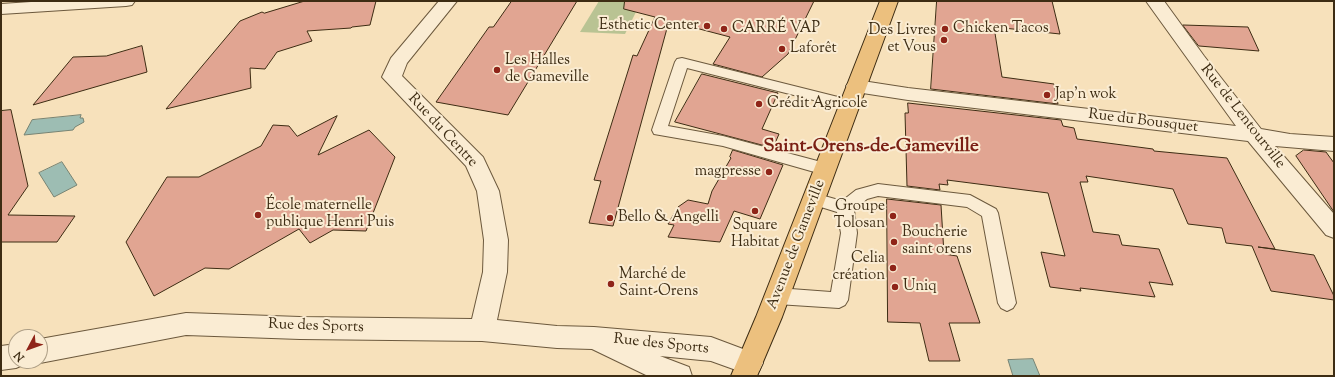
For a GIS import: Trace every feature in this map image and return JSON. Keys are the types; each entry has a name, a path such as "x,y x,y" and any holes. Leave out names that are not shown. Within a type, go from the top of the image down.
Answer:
{"main road":[{"name":"Avenue de Gameville","path":"747,369 777,296 889,1"}],"street":[{"path":"1,9 126,1"},
{"name":"Rue du Centre","path":"448,1 398,62 392,77 475,162 488,191 496,240 495,272 482,330"},
{"name":"Rue de Lentourville","path":"1155,1 1191,53 1255,135 1334,229"},
{"name":"Rue du Bousquet","path":"853,95 908,94 1255,135 1290,141 1334,144"},
{"name":"Rue des Sports","path":"48,350 186,324 300,328 482,330 557,337 594,338 711,349 747,369"},
{"name":"Rue des Sports","path":"594,338 679,376"}],"lane":[{"path":"825,169 723,141 659,130 682,62 853,95"},
{"path":"845,208 862,194 878,190 970,201 990,213 1007,303"},
{"path":"814,200 845,208"},
{"path":"777,296 839,300 849,233 845,208"}],"green space":[{"path":"599,1 641,2 625,34 580,32"}],"water":[{"path":"81,115 80,118 83,118 84,122 75,127 73,130 24,135 32,120"},
{"path":"62,162 77,185 54,197 39,173"},
{"path":"1033,359 1040,376 1013,376 1008,360"}],"building":[{"path":"305,1 376,1 370,25 307,31 312,41 277,52 265,69 250,68 251,88 166,109 240,21 262,12 264,13"},
{"name":"Les Halles de Gameville","path":"512,1 577,1 508,115 436,102 489,27 493,27"},
{"path":"625,1 814,1 788,54 762,77 713,64 730,37 669,21 613,226 589,223 601,181 594,180 633,55 637,56 655,17 624,9"},
{"path":"937,1 1052,1 1060,34 994,27 1002,77 1054,84 1058,104 931,89"},
{"path":"1183,25 1248,27 1259,51 1199,46"},
{"path":"142,46 147,72 33,105 73,57 106,56"},
{"path":"702,74 778,93 762,129 779,134 773,148 675,122"},
{"path":"908,103 1061,120 1063,126 1074,128 1077,139 1153,149 1154,151 1227,158 1275,249 1258,247 1314,255 1334,296 1334,300 1271,291 1252,246 1226,243 1222,228 1188,224 1173,189 1086,176 1088,182 1080,182 1093,232 1119,235 1122,245 1159,249 1173,285 1149,282 1155,297 1080,288 1081,291 1050,287 1041,252 1065,256 1048,193 947,180 948,185 939,184 940,190 907,186 905,113 908,113"},
{"path":"11,110 28,186 8,215 75,216 57,242 1,242 1,111"},
{"path":"337,116 318,155 369,130 395,157 366,231 333,230 310,243 299,229 229,269 205,268 154,296 126,242 167,177 199,177 261,146 273,125 289,126 297,136"},
{"path":"733,150 783,165 760,219 734,211 720,242 668,237 674,225 668,224 678,207 688,200 708,204 712,191 731,158 730,157"},
{"path":"1304,150 1326,152 1334,163 1334,212 1296,156"},
{"path":"887,199 941,205 944,254 957,256 980,323 949,323 960,361 929,361 920,323 888,322"}],"place":[{"name":"Esthetic Center","path":"707,26"},
{"name":"CARRÉ VAP","path":"724,29"},
{"name":"Chicken Tacos","path":"945,29"},
{"name":"Des Livres et Vous","path":"944,40"},
{"name":"Laforêt","path":"782,49"},
{"name":"Les Halles de Gameville","path":"497,70"},
{"name":"Jap'n wok","path":"1047,95"},
{"name":"Crédit Agricole","path":"759,104"},
{"name":"magpresse","path":"769,172"},
{"name":"Square Habitat","path":"755,211"},
{"name":"École maternelle publique Henri Puis","path":"258,215"},
{"name":"Groupe Tolosan","path":"893,216"},
{"name":"Bello & Angelli","path":"610,218"},
{"name":"Boucherie saint orens","path":"894,242"},
{"name":"Celia création","path":"893,268"},
{"name":"Marché de Saint-Orens","path":"611,284"},
{"name":"Uniq","path":"895,287"}],"district":[{"name":"Saint-Orens-de-Gameville","path":"871,148"}]}
